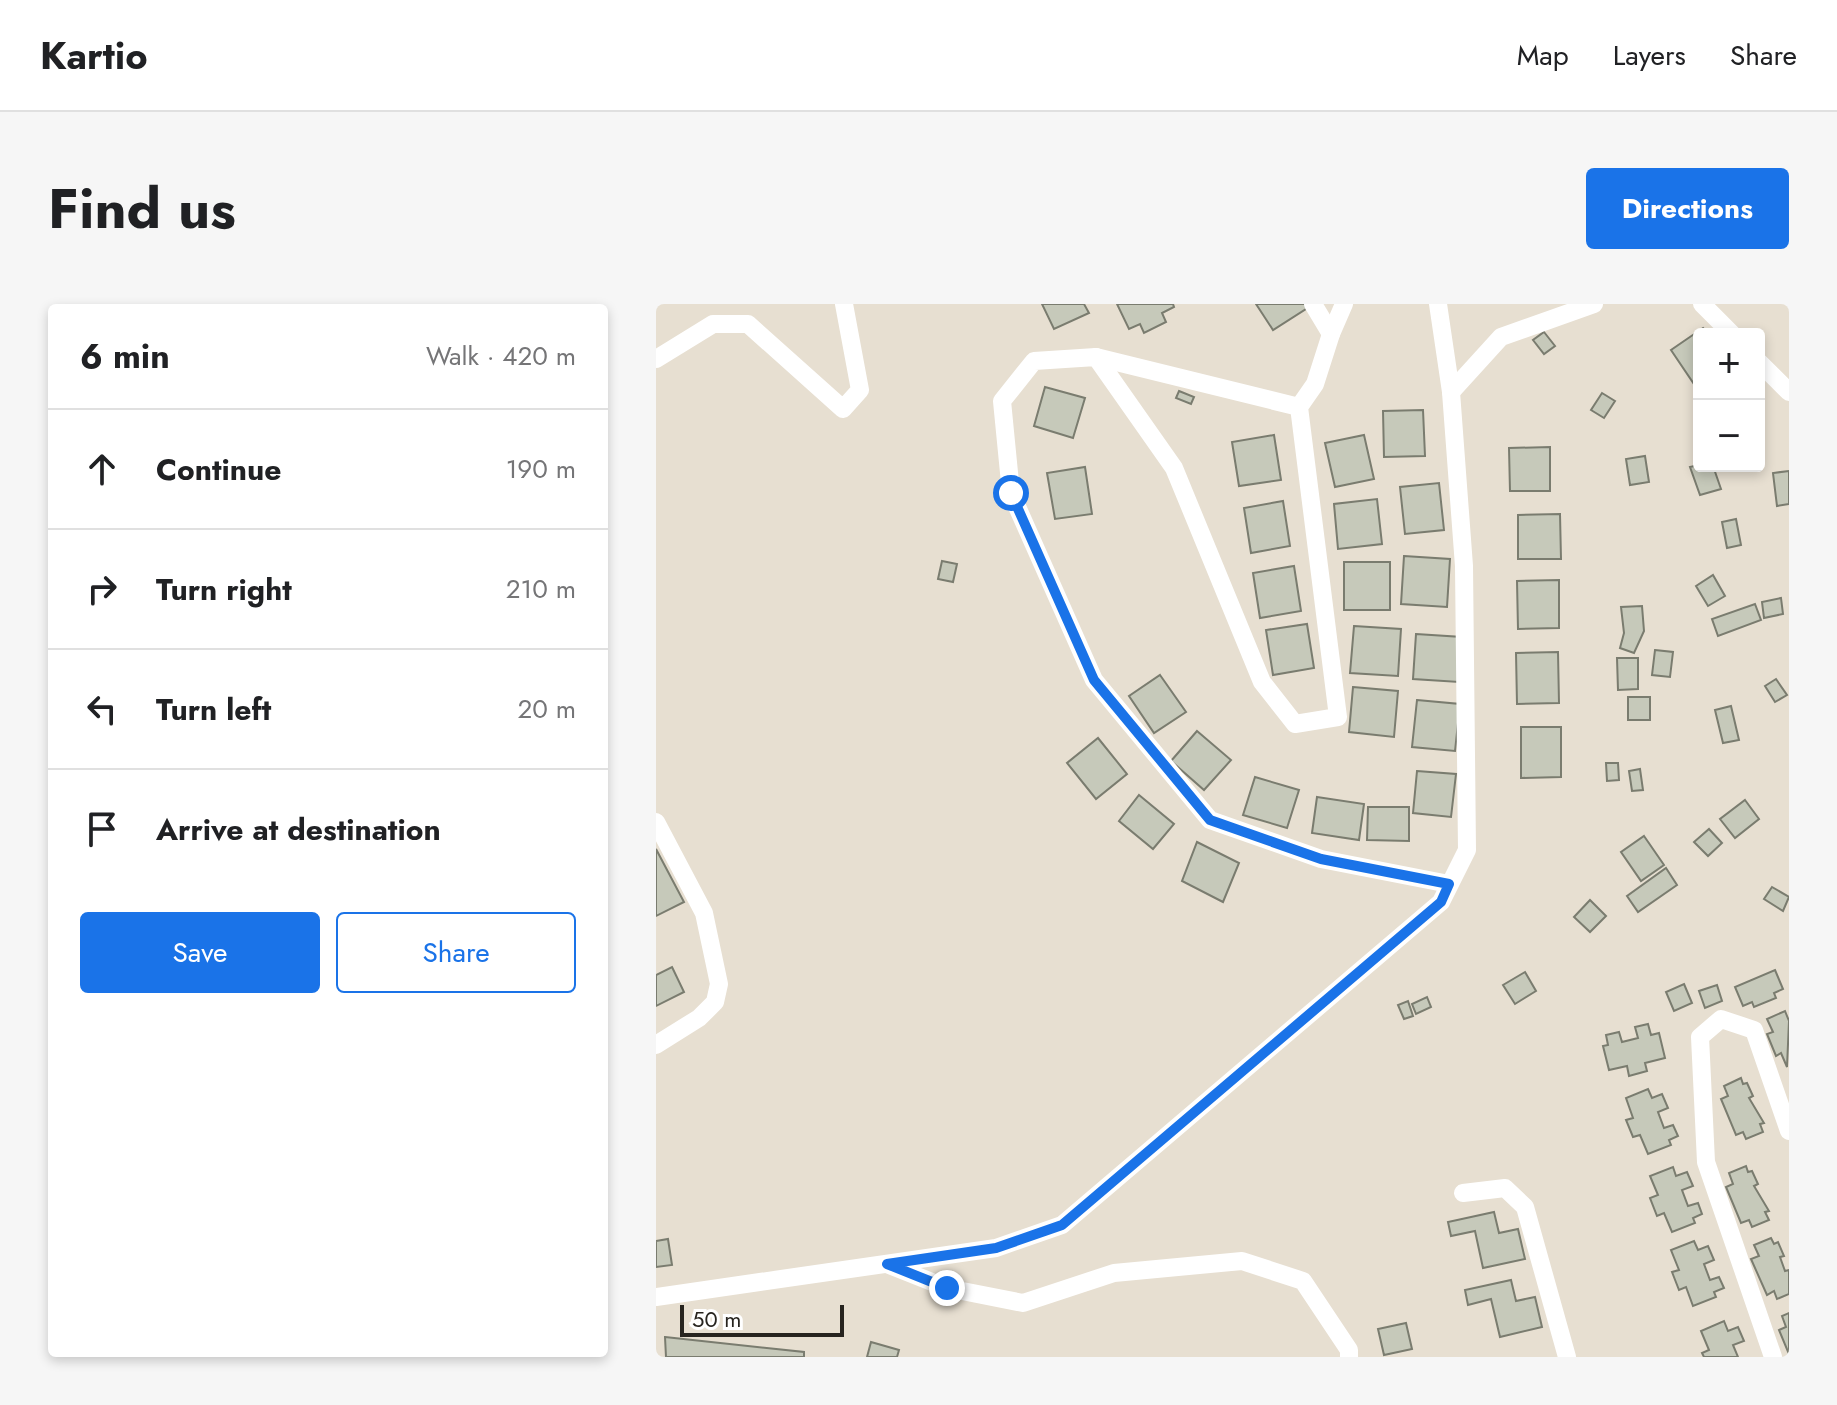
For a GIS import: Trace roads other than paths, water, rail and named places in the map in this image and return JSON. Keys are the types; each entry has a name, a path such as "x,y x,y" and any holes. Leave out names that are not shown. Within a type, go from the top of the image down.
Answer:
{"street":[{"path":"656,359 713,324 748,324 843,409 860,390 844,304"},
{"path":"1313,304 1331,334"},
{"path":"1096,357 1174,468 1262,682 1295,724 1338,717 1299,407 1315,384 1344,304"},
{"path":"656,1297 996,1248 1062,1225 1441,902 1467,850 1464,566 1451,392 1438,304"},
{"path":"1451,392 1501,337 1562,310 1594,304"},
{"path":"1702,304 1726,328"},
{"path":"1299,407 1096,357 1034,361 1002,401 1011,493 1094,680 1210,820 1321,859 1449,884"},
{"path":"1765,368 1789,392"},
{"path":"656,822 704,913 719,984 715,1002 699,1018 656,1045"},
{"path":"1773,1357 1706,1162 1700,1037 1721,1019 1754,1030 1789,1131"},
{"path":"1463,1193 1505,1188 1525,1207 1567,1357"},
{"path":"887,1264 947,1288 1023,1303 1114,1273 1242,1261 1303,1281 1349,1350 1349,1357"}]}
